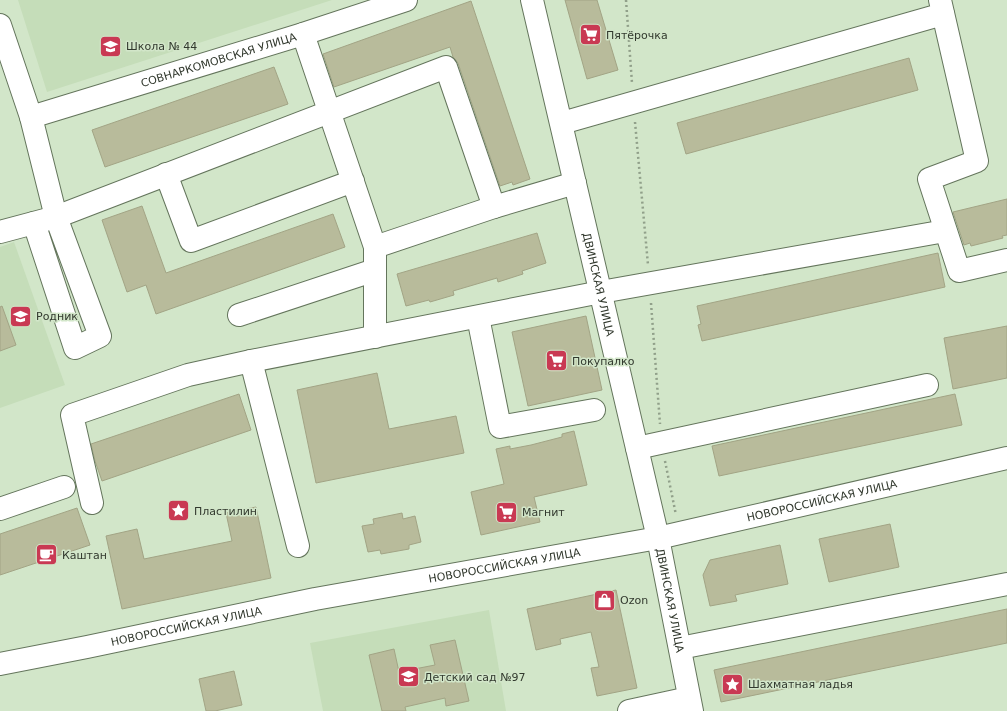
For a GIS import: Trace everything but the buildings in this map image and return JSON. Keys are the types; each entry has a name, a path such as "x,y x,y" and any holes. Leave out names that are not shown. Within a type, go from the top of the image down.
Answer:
{"street":[{"name":"СОВНАРКОМОВСКАЯ УЛИЦА","path":"30,117 303,34 406,0"},
{"name":"ДВИНСКАЯ УЛИЦА","path":"532,0 562,122 658,538 691,705"},
{"path":"562,122 633,102 942,7 977,161 929,179 959,271 1007,260"},
{"path":"0,25 30,117 56,217 100,336 75,348 34,222"},
{"path":"303,34 375,247 375,337"},
{"path":"0,232 56,217 446,67 494,208"},
{"path":"166,174 191,241 353,181"},
{"path":"375,247 575,182"},
{"path":"92,503 72,415 188,375 251,361 601,292 945,231"},
{"path":"239,315 375,270"},
{"path":"478,316 500,427 594,410"},
{"path":"251,361 298,546"},
{"path":"637,448 927,384"},
{"name":"НОВОРОССИЙСКАЯ УЛИЦА","path":"0,664 315,599 658,538 1007,458"},
{"path":"0,509 64,487"},
{"path":"680,648 1007,584"},
{"path":"629,711 691,705"}],"path":[{"path":"626,0 661,443 679,533"}],"shaded area":[{"name":"Школа № 44","path":"18,0 332,0 47,92"},
{"name":"Родник","path":"14,242 65,385 0,408 0,247"},
{"name":"Детский сад №97","path":"489,610 506,711 323,711 310,643"}],"place":[{"name":"Пятёрочка","path":"591,35"},
{"name":"Школа № 44","path":"111,46"},
{"name":"Родник","path":"20,316"},
{"name":"Покупалко","path":"557,361"},
{"name":"Пластилин","path":"178,511"},
{"name":"Магнит","path":"507,512"},
{"name":"Каштан","path":"46,555"},
{"name":"Ozon","path":"605,600"},
{"name":"Детский сад №97","path":"408,677"},
{"name":"Шахматная ладья","path":"733,684"}]}
